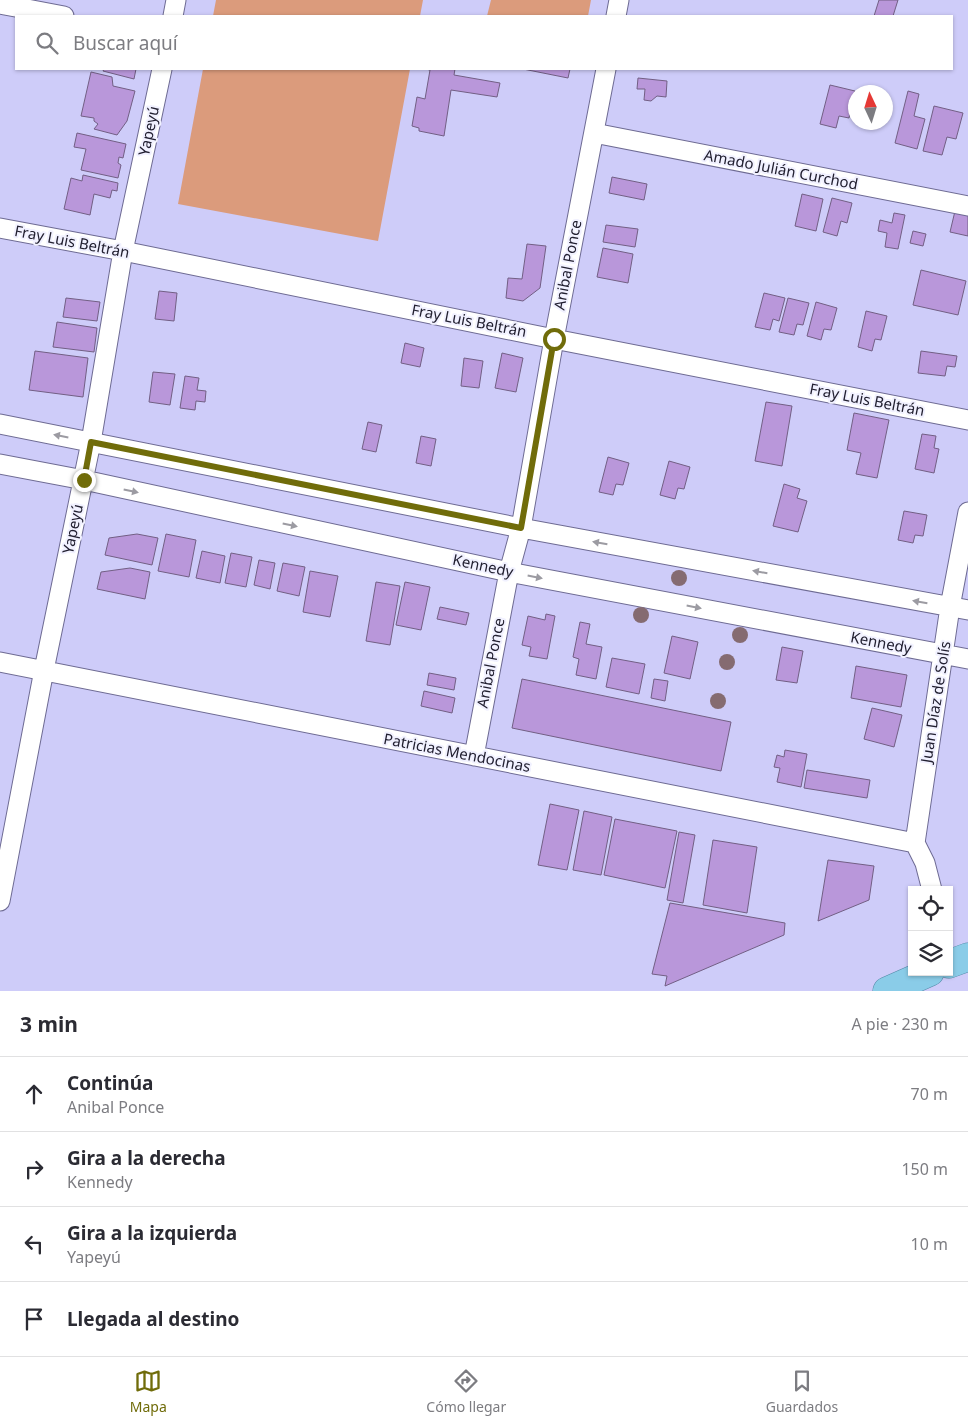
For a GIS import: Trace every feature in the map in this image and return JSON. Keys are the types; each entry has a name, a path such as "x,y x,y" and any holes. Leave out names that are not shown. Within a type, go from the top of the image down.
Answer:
{"highway":[{"path":"953,963 968,957"},
{"path":"887,991 921,976"}],"street":[{"path":"173,15 176,0"},
{"path":"616,15 619,0"},
{"path":"0,4 59,15"},
{"name":"Yapeyú","path":"0,901 44,670 84,480 123,251 162,70"},
{"name":"Anibal Ponce","path":"474,756 509,572 521,528 554,339 606,70"},
{"name":"Amado Julián Curchod","path":"594,133 968,206"},
{"name":"Fray Luis Beltrán","path":"0,228 968,420"},
{"path":"0,424 521,528 959,609"},
{"name":"Kennedy","path":"0,464 84,480 509,572 968,660"},
{"name":"Juan Díaz de Solís","path":"915,843 943,655 959,609 968,512"},
{"name":"Patricias Mendocinas","path":"0,662 915,843"},
{"path":"915,843 925,863 931,886"}],"shaded area":[{"path":"216,0 423,0 420,15 213,15"},
{"path":"491,0 591,0 588,15 487,15"},
{"path":"203,70 410,70 378,241 178,204"}],"building":[{"path":"879,0 898,0 893,15 874,15"},
{"path":"104,70 136,70 134,79"},
{"path":"430,70 455,70 454,75 500,83 497,97 451,90 444,136 419,131 419,128 412,126 417,97 425,99"},
{"path":"528,70 570,70 568,78"},
{"path":"91,72 112,77 113,86 135,91 127,121 117,135 94,129 98,124 94,121 94,118 81,116"},
{"path":"638,78 667,81 666,97 657,96 651,101 644,100 645,89 637,89"},
{"path":"830,85 848,89 848,118 839,116 836,128 820,124"},
{"path":"908,91 919,94 914,116 925,119 917,149 895,143"},
{"path":"934,106 963,113 956,139 947,137 942,155 923,151"},
{"path":"77,133 126,144 123,158 119,157 118,163 121,165 118,178 81,170 86,149 74,147"},
{"path":"83,175 118,183 117,191 112,190 110,198 94,194 90,215 64,209 71,178 82,181"},
{"path":"612,177 647,184 644,200 609,193"},
{"path":"802,194 823,199 816,231 795,226"},
{"path":"832,198 852,203 847,223 841,221 837,236 823,232"},
{"path":"955,211 968,214 968,236 950,232"},
{"path":"894,213 905,215 898,249 885,247 887,233 878,231 880,220 892,223"},
{"path":"606,225 638,229 635,247 603,242"},
{"path":"913,231 926,234 923,246 910,243"},
{"path":"527,244 546,246 540,288 523,301 506,298 508,278 522,279"},
{"path":"603,248 633,254 628,283 597,277"},
{"path":"921,270 966,281 958,315 913,305"},
{"path":"159,291 177,293 174,321 155,319"},
{"path":"764,293 785,298 779,321 773,319 770,330 755,327"},
{"path":"66,298 100,302 97,321 63,317"},
{"path":"788,298 809,303 803,325 797,324 794,335 779,332"},
{"path":"816,302 837,308 831,330 824,329 821,340 807,336"},
{"path":"866,311 887,316 881,340 875,339 872,351 858,347"},
{"path":"57,322 97,328 94,352 53,347"},
{"path":"405,343 424,348 420,367 401,363"},
{"path":"35,351 88,358 83,397 29,390"},
{"path":"921,351 957,356 955,367 947,366 945,376 918,373"},
{"path":"502,353 523,358 516,392 495,388"},
{"path":"464,358 483,361 479,388 461,386"},
{"path":"153,372 175,374 170,405 149,402"},
{"path":"185,376 199,378 197,390 206,391 205,402 196,401 195,410 180,408"},
{"path":"766,402 792,406 782,466 755,461"},
{"path":"854,413 889,420 877,478 856,474 861,453 847,450"},
{"path":"368,422 382,425 376,452 362,449"},
{"path":"922,434 936,436 934,448 939,449 934,473 915,469"},
{"path":"421,436 436,439 431,466 416,463"},
{"path":"608,457 629,463 623,485 616,484 613,495 599,492"},
{"path":"669,461 690,467 684,489 678,488 675,499 660,495"},
{"path":"784,484 800,489 797,498 807,501 798,532 773,526"},
{"path":"904,511 927,515 923,536 915,535 913,543 898,540"},
{"path":"137,534 158,538 152,565 105,555 109,538"},
{"path":"166,534 196,540 189,577 158,571"},
{"path":"202,551 225,556 220,583 196,578"},
{"path":"231,553 252,557 246,587 225,583"},
{"path":"259,560 275,563 270,589 254,585"},
{"path":"283,563 305,567 299,596 277,591"},
{"path":"130,568 150,572 145,599 97,589 101,572"},
{"path":"310,571 338,576 330,617 303,612"},
{"path":"376,582 400,586 390,645 366,641"},
{"path":"405,582 430,587 421,630 396,625"},
{"path":"440,607 469,613 466,625 437,619"},
{"path":"546,614 555,616 547,659 529,656 531,647 522,645 528,616 545,620"},
{"path":"580,622 590,624 586,644 602,647 596,679 576,675 579,659 573,657"},
{"path":"672,636 698,642 690,679 664,673"},
{"path":"782,647 803,651 797,683 776,680"},
{"path":"612,658 645,664 639,694 606,687"},
{"path":"856,666 907,675 901,707 851,698"},
{"path":"429,673 456,678 454,690 427,685"},
{"path":"522,679 731,722 721,771 512,728"},
{"path":"654,679 668,681 665,701 651,698"},
{"path":"424,691 455,698 452,713 421,706"},
{"path":"872,708 902,715 894,747 864,739"},
{"path":"785,750 807,754 801,787 777,782 780,768 774,767 777,755 784,757"},
{"path":"807,770 870,780 867,798 804,788"},
{"path":"550,804 579,810 567,870 538,865"},
{"path":"584,811 612,817 601,875 573,870"},
{"path":"615,819 677,831 665,888 604,875"},
{"path":"679,832 695,835 683,903 667,900"},
{"path":"713,840 757,847 747,913 703,905"},
{"path":"828,860 874,866 869,900 818,921"},
{"path":"670,903 785,923 784,935 665,986 667,976 652,974"}],"route":[{"path":"84,480 91,442 521,528 554,339"}]}
